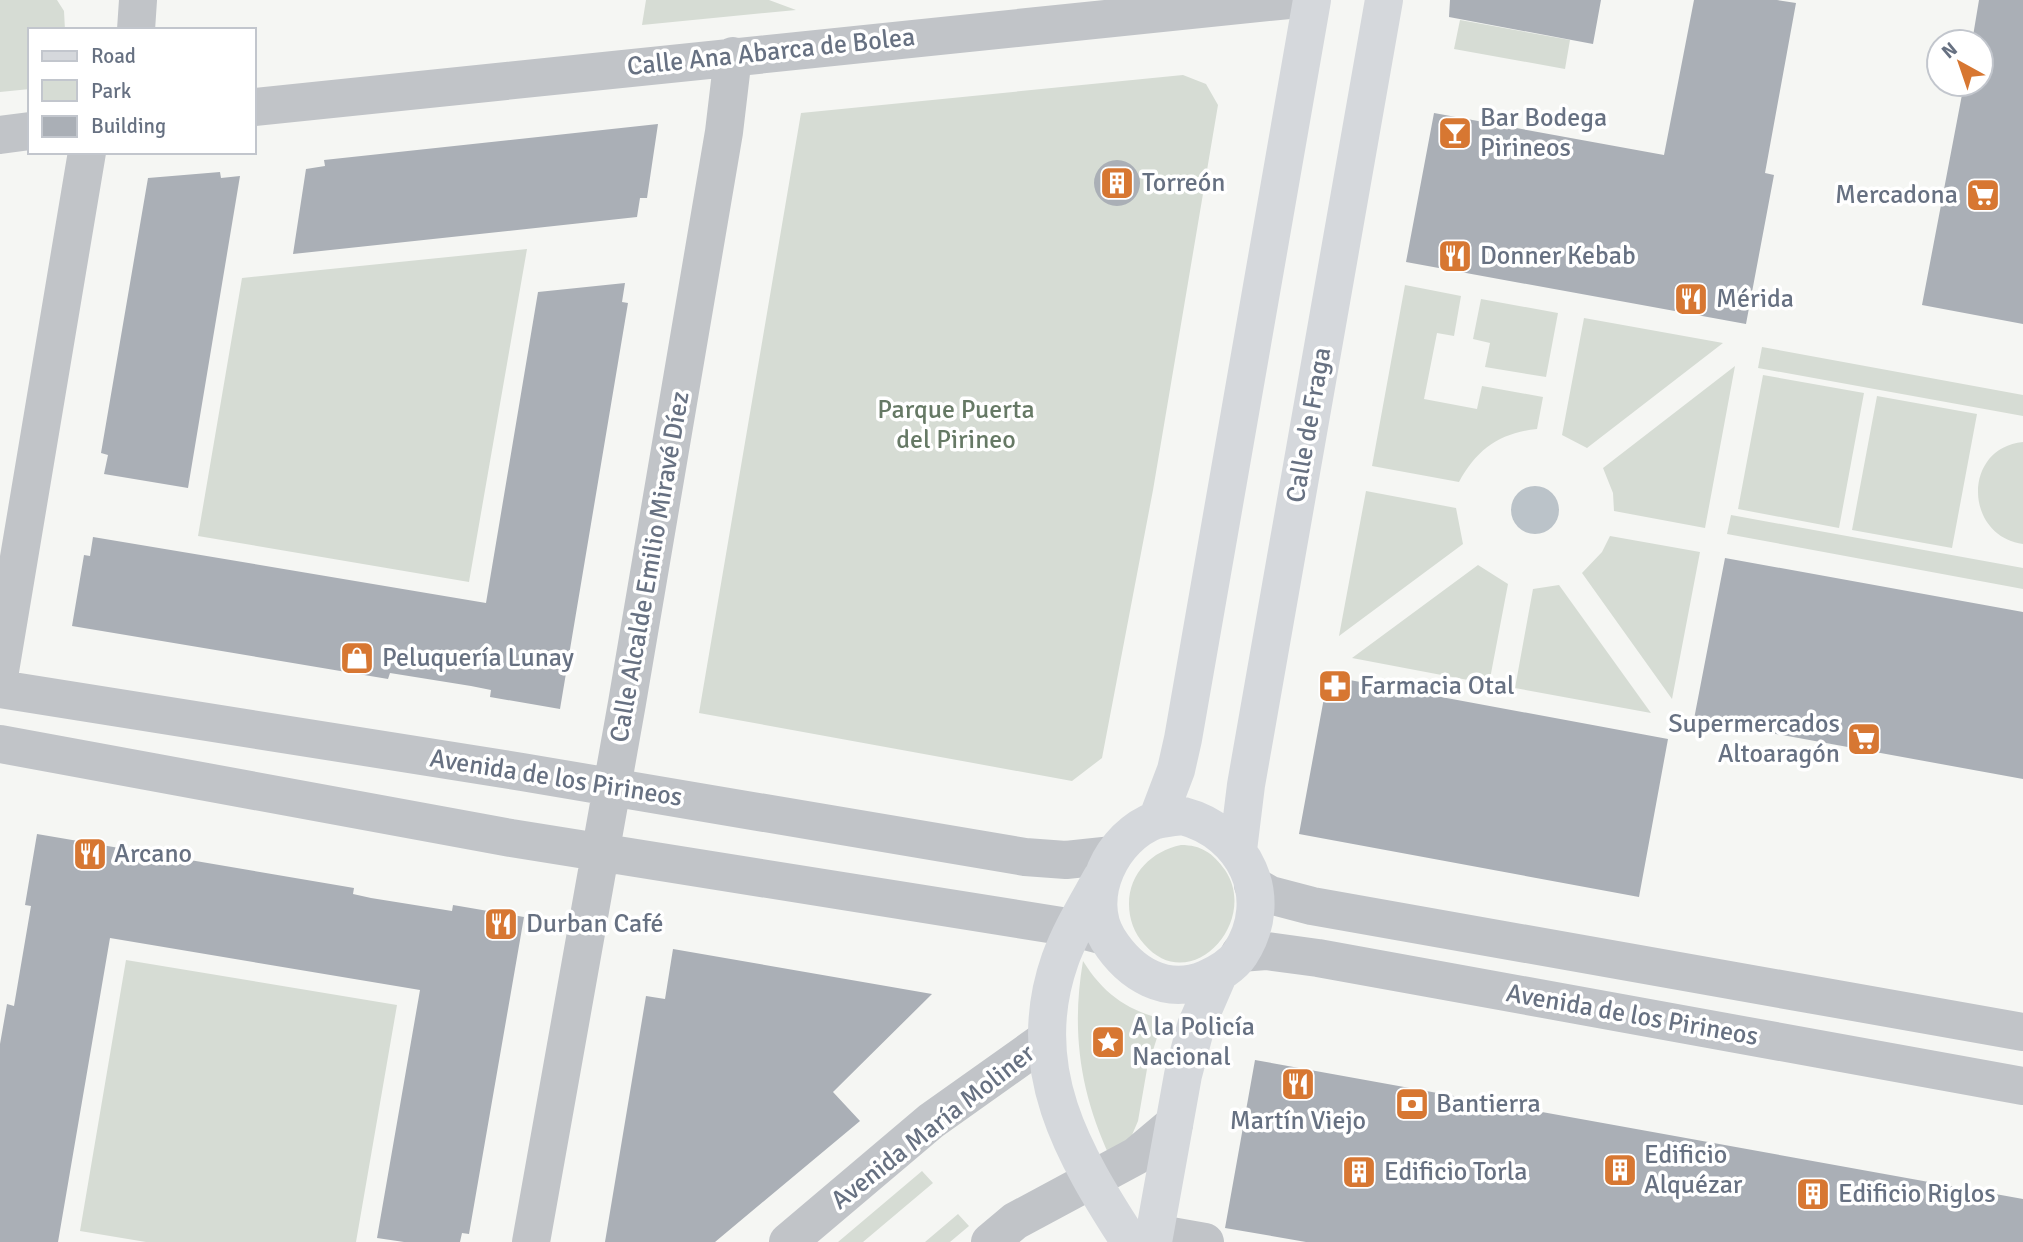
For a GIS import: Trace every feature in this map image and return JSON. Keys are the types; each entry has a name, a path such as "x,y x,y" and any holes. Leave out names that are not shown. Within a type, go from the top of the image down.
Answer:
{"main road":[{"path":"1157,820 1176,770 1183,739 1312,0"},
{"name":"Calle de Fraga","path":"1238,850 1246,785 1384,0"},
{"path":"1183,816 1204,822 1223,833 1238,850 1253,885 1254,915 1196,1026 1146,1239 1092,1181 1070,1139 1056,1101 1045,1040 1050,1000 1060,961 1090,932 1100,916 1099,895 1108,865 1140,829 1157,820 1183,816"},
{"path":"1090,932 1158,984 1195,984 1230,963"}],"street":[{"path":"136,28 138,0"},
{"name":"Calle Ana Abarca de Bolea","path":"256,107 1289,0"},
{"name":"Calle Alcalde Emilio Miravé Díez","path":"531,1242 724,132 733,56"},
{"path":"0,135 28,131"},
{"path":"0,671 87,154"},
{"name":"Avenida de los Pirineos","path":"0,688 1025,857 1108,865"},
{"path":"0,744 511,838 1090,932"},
{"name":"Avenida de los Pirineos","path":"1253,885 1270,895 1312,906 2023,1032"},
{"name":"Avenida de los Pirineos","path":"1230,963 1266,951 1318,958 2023,1086"},
{"name":"Avenida María Moliner","path":"788,1242 931,1121 1045,1040"},
{"path":"990,1242 1015,1221 1136,1156 1174,1124"},
{"path":"1146,1239 1205,1242"}],"green space":[{"path":"0,0 57,0 64,11 65,28 28,28 28,89 0,92"},
{"path":"646,0 769,0 796,10 642,25"},
{"path":"1460,20 1570,40 1565,69 1454,49"},
{"name":"Parque Puerta del Pirineo","path":"1183,75 1206,84 1218,105 1153,490 1102,758 1072,781 699,713 801,113"},
{"path":"527,249 469,582 198,536 242,278"},
{"path":"1405,285 1461,296 1454,336 1437,333 1424,399 1477,409 1482,386 1543,397 1537,429 1512,434 1491,445 1474,460 1459,482 1372,466"},
{"path":"1481,299 1558,313 1546,377 1485,367 1490,343 1473,339"},
{"path":"1584,318 1723,343 1587,448 1562,435"},
{"path":"1762,347 2023,395 2023,416 1758,368"},
{"path":"1735,366 1705,528 1614,511 1613,493 1603,468"},
{"path":"1763,375 1864,393 1839,528 1738,509"},
{"path":"1877,396 1977,414 1952,548 1852,530"},
{"path":"2023,442 2023,544 2004,538 1990,526 1981,510 1978,492 1981,475 1989,459 2003,448"},
{"path":"1366,491 1456,508 1463,544 1339,636"},
{"path":"1731,515 2023,568 2023,589 1727,534"},
{"path":"1610,536 1700,552 1672,699 1582,573 1602,552"},
{"path":"1478,565 1508,584 1489,684 1352,658"},
{"path":"1559,585 1651,713 1515,688 1533,589"},
{"path":"1181,845 1201,848 1225,870 1233,890 1234,911 1227,931 1215,947 1199,958 1181,963 1162,958 1144,944 1133,925 1129,904 1133,883 1144,865 1161,852"},
{"path":"126,960 397,1005 356,1242 146,1242 80,1231"},
{"path":"1083,961 1107,991 1117,999 1138,1011 1163,1019 1147,1069 1138,1121 1132,1135 1110,1157 1091,1109 1081,1061 1078,1012"},
{"path":"922,1171 933,1183 863,1242 838,1242"},
{"path":"958,1214 969,1226 950,1242 925,1242"}],"shaded area":[{"path":"1535,486 1552,493 1559,510 1552,527 1535,534 1518,527 1511,510 1518,493"}],"building":[{"path":"1450,0 1601,0 1593,44 1449,17"},
{"path":"1694,0 1777,0 1796,3 1765,173 1774,175 1746,324 1406,262 1434,113 1664,155"},
{"name":"Mercadona","path":"1979,0 2023,0 2023,324 1922,305 1961,98 1995,98 1995,28 1974,28"},
{"path":"658,124 647,198 640,198 637,217 293,254 306,169 325,166 324,160"},
{"name":"Torreón","path":"1117,160 1133,167 1140,183 1133,199 1117,206 1101,199 1094,183 1101,167"},
{"path":"220,172 221,178 240,176 188,488 104,474 108,455 101,453 148,178"},
{"path":"625,283 622,302 628,303 560,709 490,697 491,690 471,686 390,673 388,679 72,626 84,555 90,556 93,537 486,603 538,292"},
{"path":"1725,558 2023,612 2023,779 1694,719"},
{"path":"1328,676 1668,739 1639,897 1299,834"},
{"path":"37,834 354,888 353,894 371,898 452,911 453,905 524,917 469,1234 462,1233 460,1242 404,1242 377,1238 420,990 110,938 58,1242 0,1242 0,1044 7,1004 14,1006 31,906 25,905"},
{"path":"673,949 932,994 833,1092 860,1121 715,1242 605,1242 646,996 665,999"},
{"path":"1255,1060 2023,1199 2023,1242 1306,1242 1225,1228"}],"place":[{"name":"Bar Bodega Pirineos","path":"1455,133"},
{"name":"Torreón","path":"1117,183"},
{"name":"Mercadona","path":"1983,195"},
{"name":"Donner Kebab","path":"1455,256"},
{"name":"Mérida","path":"1691,299"},
{"name":"Peluquería Lunay","path":"357,658"},
{"name":"Farmacia Otal","path":"1335,686"},
{"name":"Supermercados Altoaragón","path":"1864,739"},
{"name":"Arcano","path":"90,854"},
{"name":"Durban Café","path":"501,924"},
{"name":"A la Policía Nacional","path":"1108,1042"},
{"name":"Martín Viejo","path":"1298,1084"},
{"name":"Bantierra","path":"1412,1104"},
{"name":"Edificio Alquézar","path":"1620,1170"},
{"name":"Edificio Torla","path":"1359,1172"},
{"name":"Edificio Riglos","path":"1813,1194"}]}
